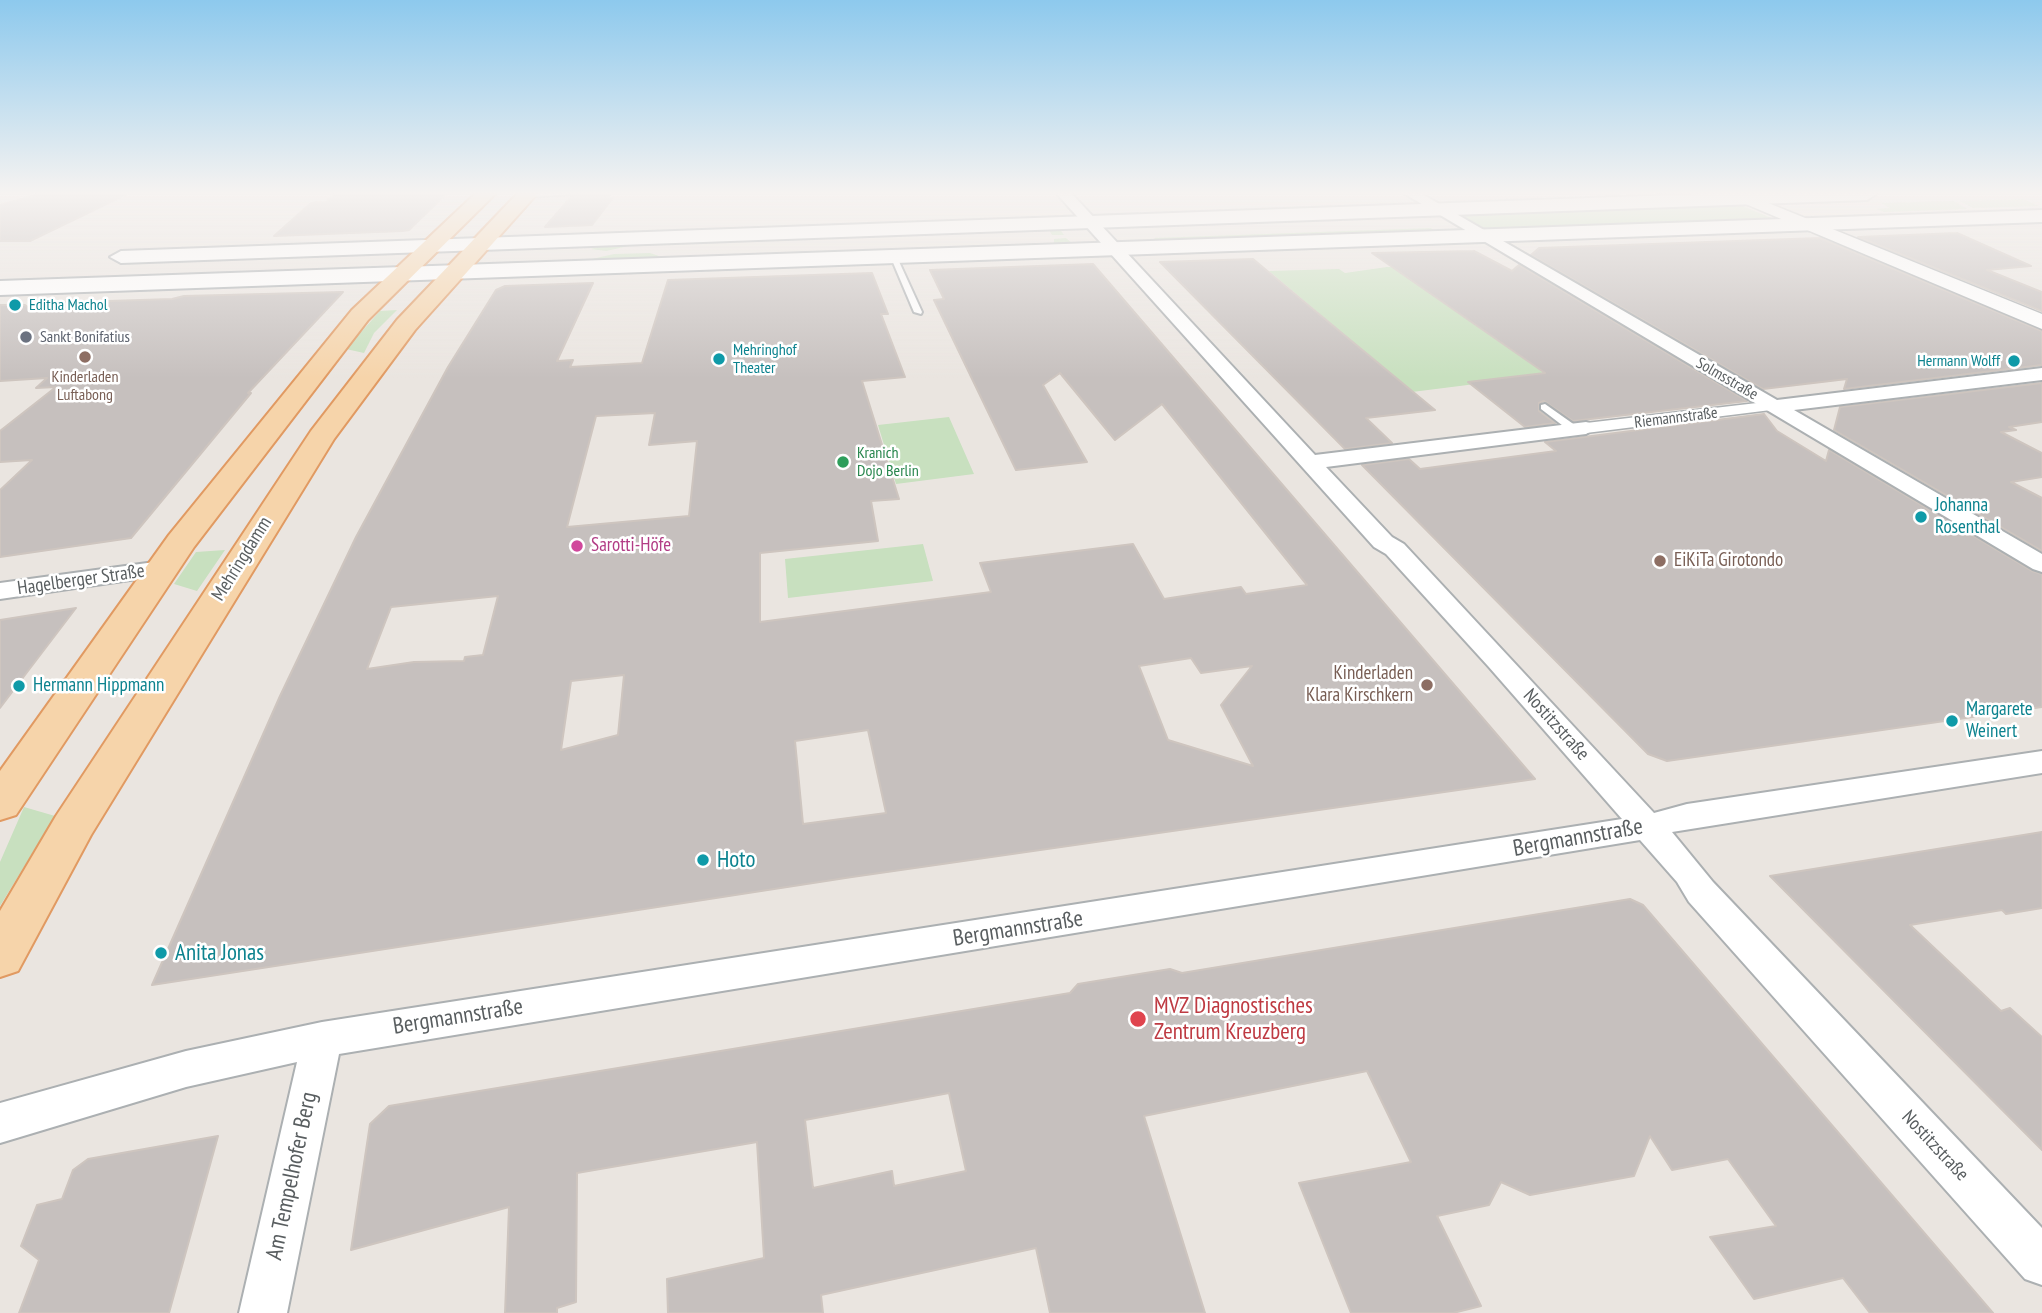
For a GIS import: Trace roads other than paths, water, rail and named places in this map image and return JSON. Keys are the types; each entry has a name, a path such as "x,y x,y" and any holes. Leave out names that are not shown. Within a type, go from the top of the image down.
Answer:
{"main road":[{"path":"100,258 170,255"},
{"path":"0,804 162,569 369,306 424,255"},
{"name":"Mehringdamm","path":"0,957 72,828 314,448 359,383 425,304 471,255"},
{"path":"0,288 912,255"},
{"path":"369,306 425,304"}],"street":[{"name":"Nostitzstraße","path":"1121,255 1383,542 1395,549 1489,650 1689,873 1701,892 2042,1262"},
{"name":"Solmsstraße","path":"1515,255 2042,564"},
{"path":"1877,255 2042,323"},
{"name":"Riemannstraße","path":"1310,462 2042,374"},
{"name":"Hagelberger Straße","path":"0,591 162,569"},
{"name":"Bergmannstraße","path":"0,1123 186,1069 322,1039 1647,827 1687,816 2042,762"},
{"name":"Am Tempelhofer Berg","path":"263,1313 322,1039"}],"lane":[{"path":"892,256 918,312"},
{"path":"1545,407 1581,429"}],"place":[{"name":"Editha Machol","path":"15,305"},
{"name":"Sankt Bonifatius","path":"26,337"},
{"name":"Kinderladen Luftabong","path":"85,357"},
{"name":"Mehringhof Theater","path":"719,359"},
{"name":"Hermann Wolff","path":"2014,361"},
{"name":"Kranich Dojo Berlin","path":"843,462"},
{"name":"Johanna Rosenthal","path":"1921,517"},
{"name":"Sarotti-Höfe","path":"577,546"},
{"name":"EiKiTa Girotondo","path":"1660,561"},
{"name":"Kinderladen Klara Kirschkern","path":"1427,685"},
{"name":"Hermann Hippmann","path":"19,686"},
{"name":"Margarete Weinert","path":"1952,721"},
{"name":"Hoto","path":"703,860"},
{"name":"Anita Jonas","path":"161,953"},
{"name":"MVZ Diagnostisches Zentrum Kreuzberg","path":"1138,1019"}]}
